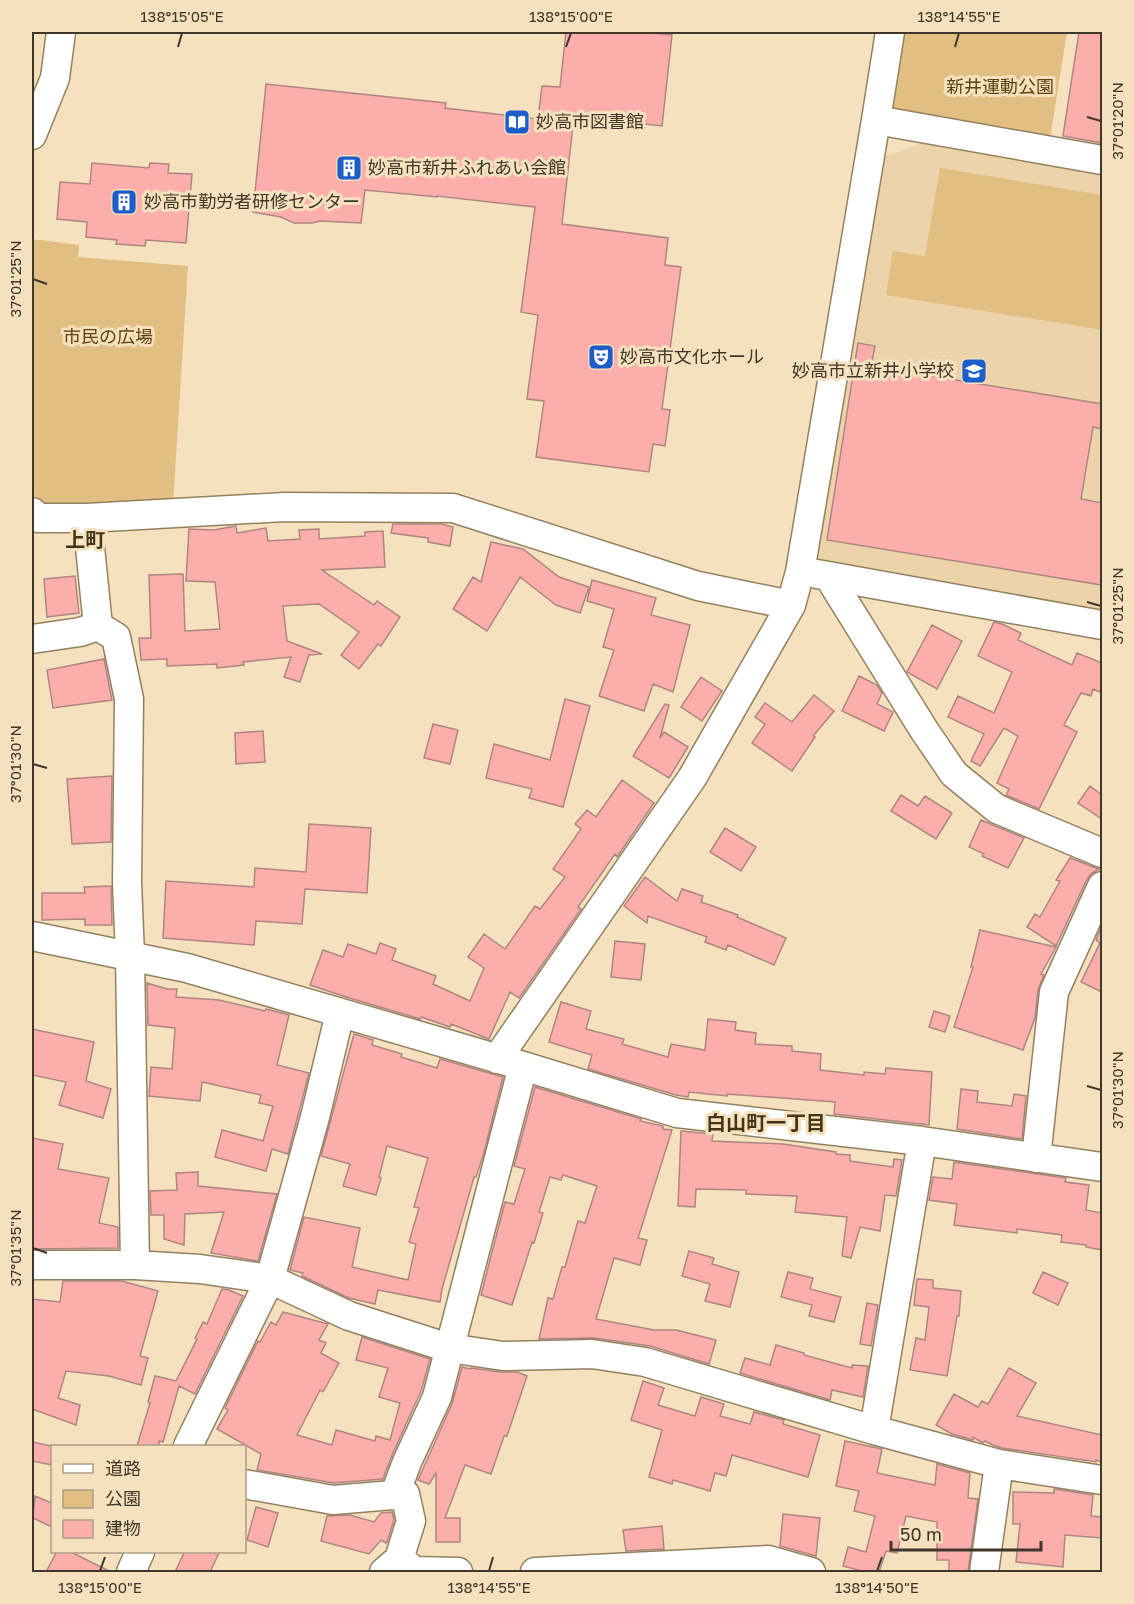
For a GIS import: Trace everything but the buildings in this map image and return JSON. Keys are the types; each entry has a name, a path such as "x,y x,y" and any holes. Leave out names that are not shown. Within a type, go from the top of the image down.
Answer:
{"street":[{"path":"32,135 56,78 61,32"},
{"path":"395,1494 437,1397 510,1062 692,778 791,604 800,572 890,32"},
{"path":"876,120 1102,160"},
{"path":"32,512 38,518 87,518 284,507 453,508 698,586 791,604"},
{"path":"87,518 98,626"},
{"path":"800,572 1102,625"},
{"path":"829,577 954,774 997,809 1102,853"},
{"path":"32,639 80,632 98,626"},
{"path":"98,626 116,638 129,699 127,882 135,1265"},
{"path":"1036,1158 1054,992 1102,886"},
{"path":"32,936 187,968 677,1113 922,1141 1102,1167"},
{"path":"188,1445 270,1279 315,1116 340,1013"},
{"path":"874,1430 922,1141"},
{"path":"32,1265 135,1265 201,1269 270,1279 349,1316 449,1348 503,1356 592,1354 645,1362 874,1430 999,1464 1102,1480"},
{"path":"984,1572 999,1464"},
{"path":"246,1484 333,1500 405,1494 411,1521 392,1566 415,1571 458,1572"},
{"path":"130,1572 139,1553"},
{"path":"536,1572 768,1560 811,1572"}],"shaded area":[{"name":"妙高市立新井小学校","path":"925,142 1102,175 1102,617 812,567 880,158"}],"green space":[{"name":"新井運動公園","path":"892,32 1067,32 1048,151 877,120"},
{"path":"940,168 1102,195 1102,330 886,295 893,251 925,256"},
{"name":"市民の広場","path":"32,239 79,245 78,257 188,266 173,504 46,506 34,495 32,479"}],"place":[{"name":"妙高市図書館","path":"517,122"},
{"name":"妙高市新井ふれあい会館","path":"349,168"},
{"name":"妙高市勤労者研修センター","path":"124,202"},
{"name":"妙高市文化ホール","path":"601,357"},
{"name":"妙高市立新井小学校","path":"974,371"}],"district":[{"name":"上町","path":"85,540"},
{"name":"白山町一丁目","path":"766,1123"}]}
